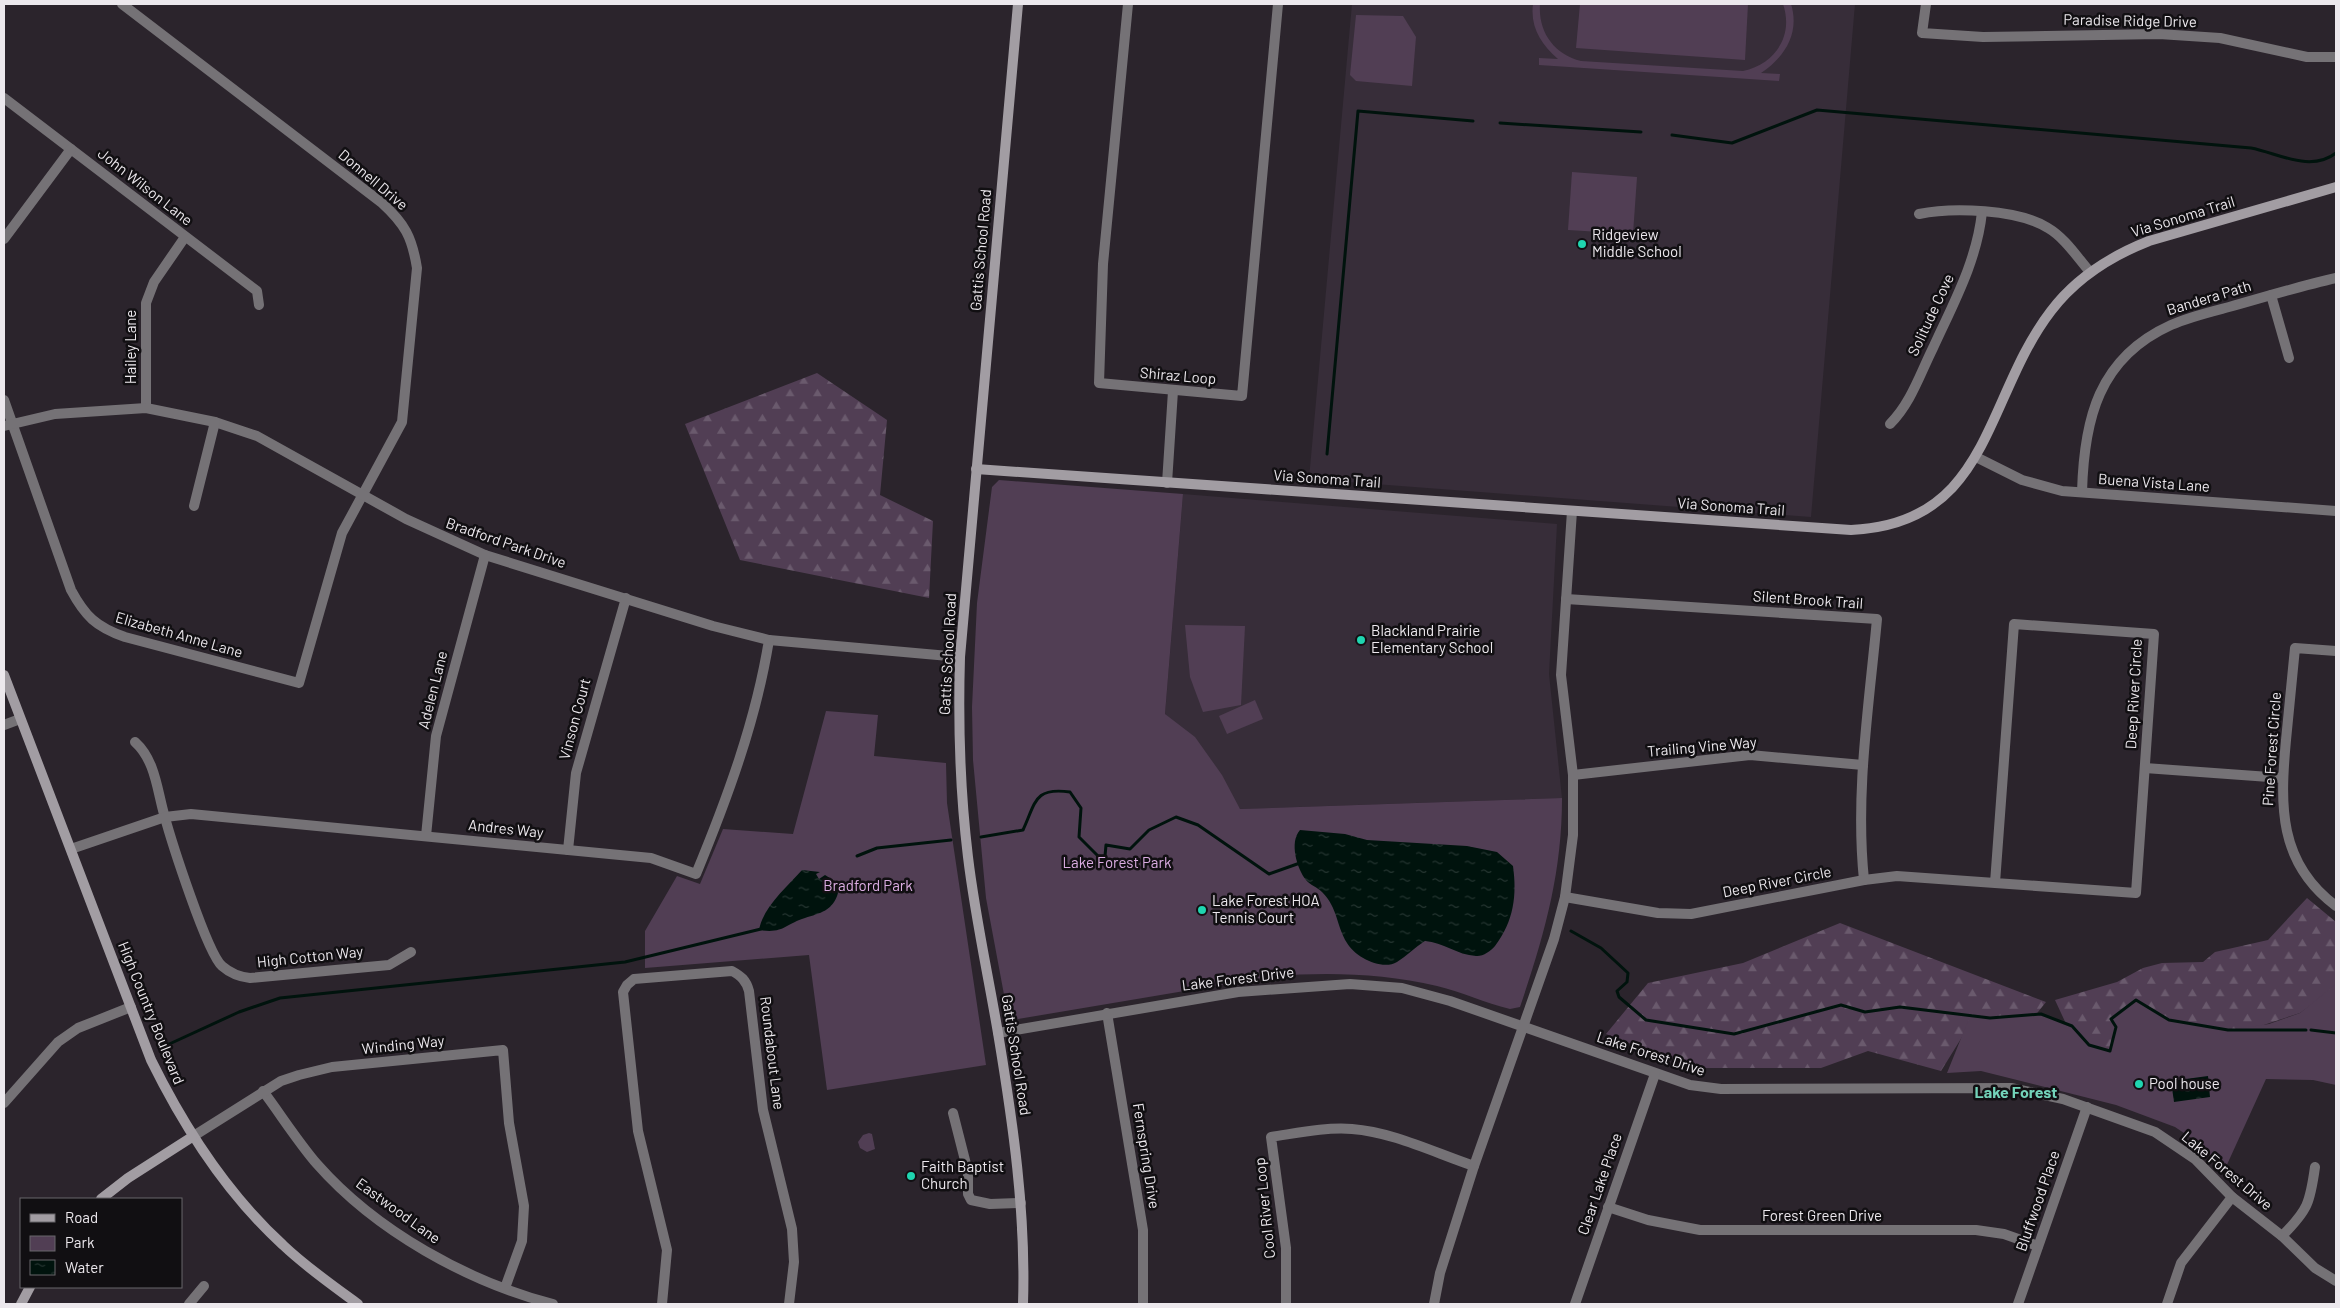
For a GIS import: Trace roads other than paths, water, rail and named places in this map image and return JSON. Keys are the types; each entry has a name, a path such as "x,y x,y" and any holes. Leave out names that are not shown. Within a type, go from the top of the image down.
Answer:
{"street":[{"name":"Donnell Drive","path":"122,4 382,203 397,217 408,232 414,248 417,268 404,413 398,430 363,495"},
{"name":"Gattis School Road","path":"1018,4 960,657 960,756 965,834 1016,1149 1024,1231 1023,1304"},
{"name":"Shiraz Loop","path":"1128,4 1103,264 1099,383 1242,396 1278,4"},
{"name":"Paradise Ridge Drive","path":"1926,4 1922,33 1983,37 2159,34 2220,38 2307,57 2336,58"},
{"name":"John Wilson Lane","path":"4,98 72,148 256,291 258,306"},
{"path":"4,239 72,148"},
{"name":"Via Sonoma Trail","path":"976,469 1868,530 1910,519 1934,505 1951,491 1976,458 2037,331 2065,295 2090,272 2119,254 2149,241 2336,187"},
{"path":"1919,214 1937,210 1982,212 2024,218 2041,224 2061,238 2090,272"},
{"name":"Solitude Cove","path":"1890,424 1907,402 1963,282 1974,252 1982,212"},
{"name":"Hailey Lane","path":"146,408 146,303 154,282 185,237"},
{"name":"Bandera Path","path":"2082,492 2085,442 2090,415 2104,383 2123,358 2153,334 2172,324 2336,278"},
{"path":"2271,295 2289,358"},
{"path":"1167,483 1174,391"},
{"name":"Elizabeth Anne Lane","path":"4,400 8,424 71,590 83,612 101,627 125,637 299,683 342,533 363,495"},
{"name":"Bradford Park Drive","path":"8,424 54,414 146,408 215,422 257,436 429,532 485,555 769,640 960,657"},
{"path":"194,506 215,422"},
{"name":"Buena Vista Lane","path":"1976,458 2038,486 2082,492 2336,511"},
{"path":"1434,1304 1440,1273 1474,1166 1524,1027 1554,938 1565,897 1573,835 1573,775 1560,674 1572,511"},
{"name":"Adelen Lane","path":"426,836 436,736 485,555"},
{"name":"Vinson Court","path":"568,850 576,773 626,598"},
{"name":"Silent Brook Trail","path":"1566,599 1877,619 1863,765 1860,836 1864,880"},
{"name":"Deep River Circle","path":"1565,897 1658,913 1691,914 1864,880 1897,876 1995,883 2136,893 2154,634 2014,624 1995,883"},
{"name":"Andres Way","path":"71,849 165,817 191,814 651,858 696,874 729,794 764,671 769,640"},
{"name":"Pine Forest Circle","path":"2336,651 2294,648 2282,809 2292,851 2298,865 2319,892 2336,906"},
{"name":"High Country Boulevard","path":"4,675 152,1060 192,1137 221,1178 257,1220 284,1246 358,1304"},
{"path":"4,725 20,719"},
{"name":"High Cotton Way","path":"135,742 150,760 165,817 214,954 222,966 235,975 250,978 389,964 411,952"},
{"name":"Trailing Vine Way","path":"1573,775 1750,755 1863,765"},
{"path":"2145,768 2283,778"},
{"name":"Roundabout Lane","path":"662,1304 667,1250 638,1130 623,992 634,979 732,971 743,979 749,990 765,1118 792,1229 794,1262 789,1304"},
{"name":"Lake Forest Drive","path":"998,1033 1238,992 1350,984 1402,988 1450,1001 1690,1085 1721,1089 2011,1088 2045,1094 2155,1132 2195,1159 2232,1197 2282,1236 2315,1268 2336,1281"},
{"path":"4,1103 58,1042 78,1028 131,1007"},
{"name":"Fernspring Drive","path":"1107,1013 1143,1230 1143,1304"},
{"name":"Winding Way","path":"102,1198 128,1178 281,1081 315,1070 503,1050 509,1123 524,1206 522,1240 505,1288"},
{"name":"Clear Lake Place","path":"1575,1304 1655,1074"},
{"name":"Eastwood Lane","path":"263,1091 317,1164 362,1206 422,1249 454,1267 505,1288 553,1304"},
{"name":"Bluffwood Place","path":"2018,1304 2087,1107"},
{"path":"953,1113 968,1172 968,1194 971,1200 990,1204 1021,1202"},
{"name":"Cool River Loop","path":"1286,1304 1286,1248 1272,1137 1328,1129 1352,1129 1379,1133 1474,1166"},
{"path":"2282,1236 2296,1221 2310,1200 2315,1167"},
{"path":"2168,1304 2182,1264 2232,1197"},
{"name":"Forest Green Drive","path":"1608,1207 1648,1220 1700,1230 1976,1230 2004,1234 2038,1246"},
{"path":"189,1304 204,1286"},
{"path":"21,1304 29,1288"}],"water":[{"path":"1300,830 1345,834 1367,840 1467,846 1497,852 1513,866 1515,887 1513,908 1501,937 1489,952 1481,956 1469,955 1425,941 1401,960 1391,964 1377,964 1362,958 1347,943 1334,910 1327,898 1320,890 1308,882 1297,863 1295,841"},
{"path":"802,870 820,872 816,874 819,879 825,875 833,880 838,893 833,904 821,913 798,920 779,930 759,930 770,905"},
{"path":"2208,1076 2210,1097 2174,1102 2171,1081"}],"waterway":[{"path":"1672,135 1732,143 1817,110 2251,148 2305,162 2326,159 2336,153"},
{"path":"1327,454 1358,111 1473,121"},
{"path":"1500,123 1641,132"},
{"path":"981,837 1023,830 1038,799 1043,794 1058,791 1070,792 1081,808 1079,837 1098,856 1105,856 1106,845 1130,849 1149,830 1176,817 1198,825 1269,874 1300,863"},
{"path":"857,856 877,848 951,840"},
{"path":"165,1046 239,1012 280,998 625,962 761,929"},
{"path":"1571,931 1601,948 1628,973 1627,982 1617,991 1619,997 1646,1020 1734,1034 1841,1005 1865,1012 1900,1007 1990,1018 2041,1014 2072,1026 2089,1045 2110,1051 2116,1027 2111,1019 2136,1000 2169,1020 2228,1030 2306,1030"},
{"path":"2311,1030 2336,1033"}],"place":[{"name":"Ridgeview Middle School","path":"1582,244"},
{"name":"Blackland Prairie Elementary School","path":"1361,640"},
{"name":"Lake Forest HOA Tennis Court","path":"1202,910"},
{"name":"Pool house","path":"2139,1084"},
{"name":"Faith Baptist Church","path":"911,1176"}],"district":[{"name":"Lake Forest","path":"2016,1092"}],"park label":[{"name":"Lake Forest Park","path":"1117,863"},
{"name":"Bradford Park","path":"868,886"}]}
